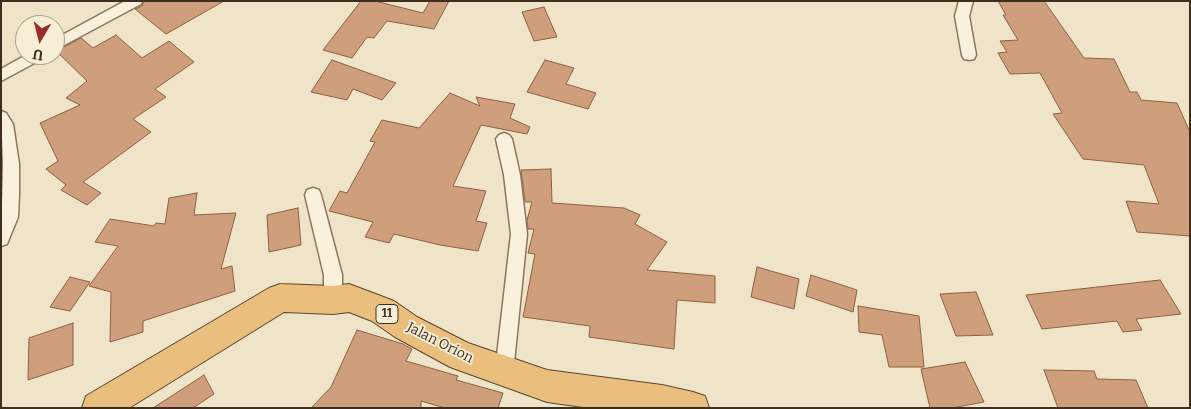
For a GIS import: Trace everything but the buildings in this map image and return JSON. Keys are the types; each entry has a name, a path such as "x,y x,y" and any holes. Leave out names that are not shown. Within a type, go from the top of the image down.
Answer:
{"highway":[{"name":"Jalan Orion","path":"98,408 280,298 333,300 349,298 382,311 406,327 461,356 504,373 547,386 642,404 662,400 693,408"}],"street":[{"path":"65,40 136,1"},
{"path":"966,1 962,16 970,55"},
{"path":"1,76 20,65"},
{"path":"1,240 10,216 11,195 11,164 3,122"},
{"path":"504,139 512,175 518,234 504,373"},
{"path":"313,195 333,276 333,300"}]}
